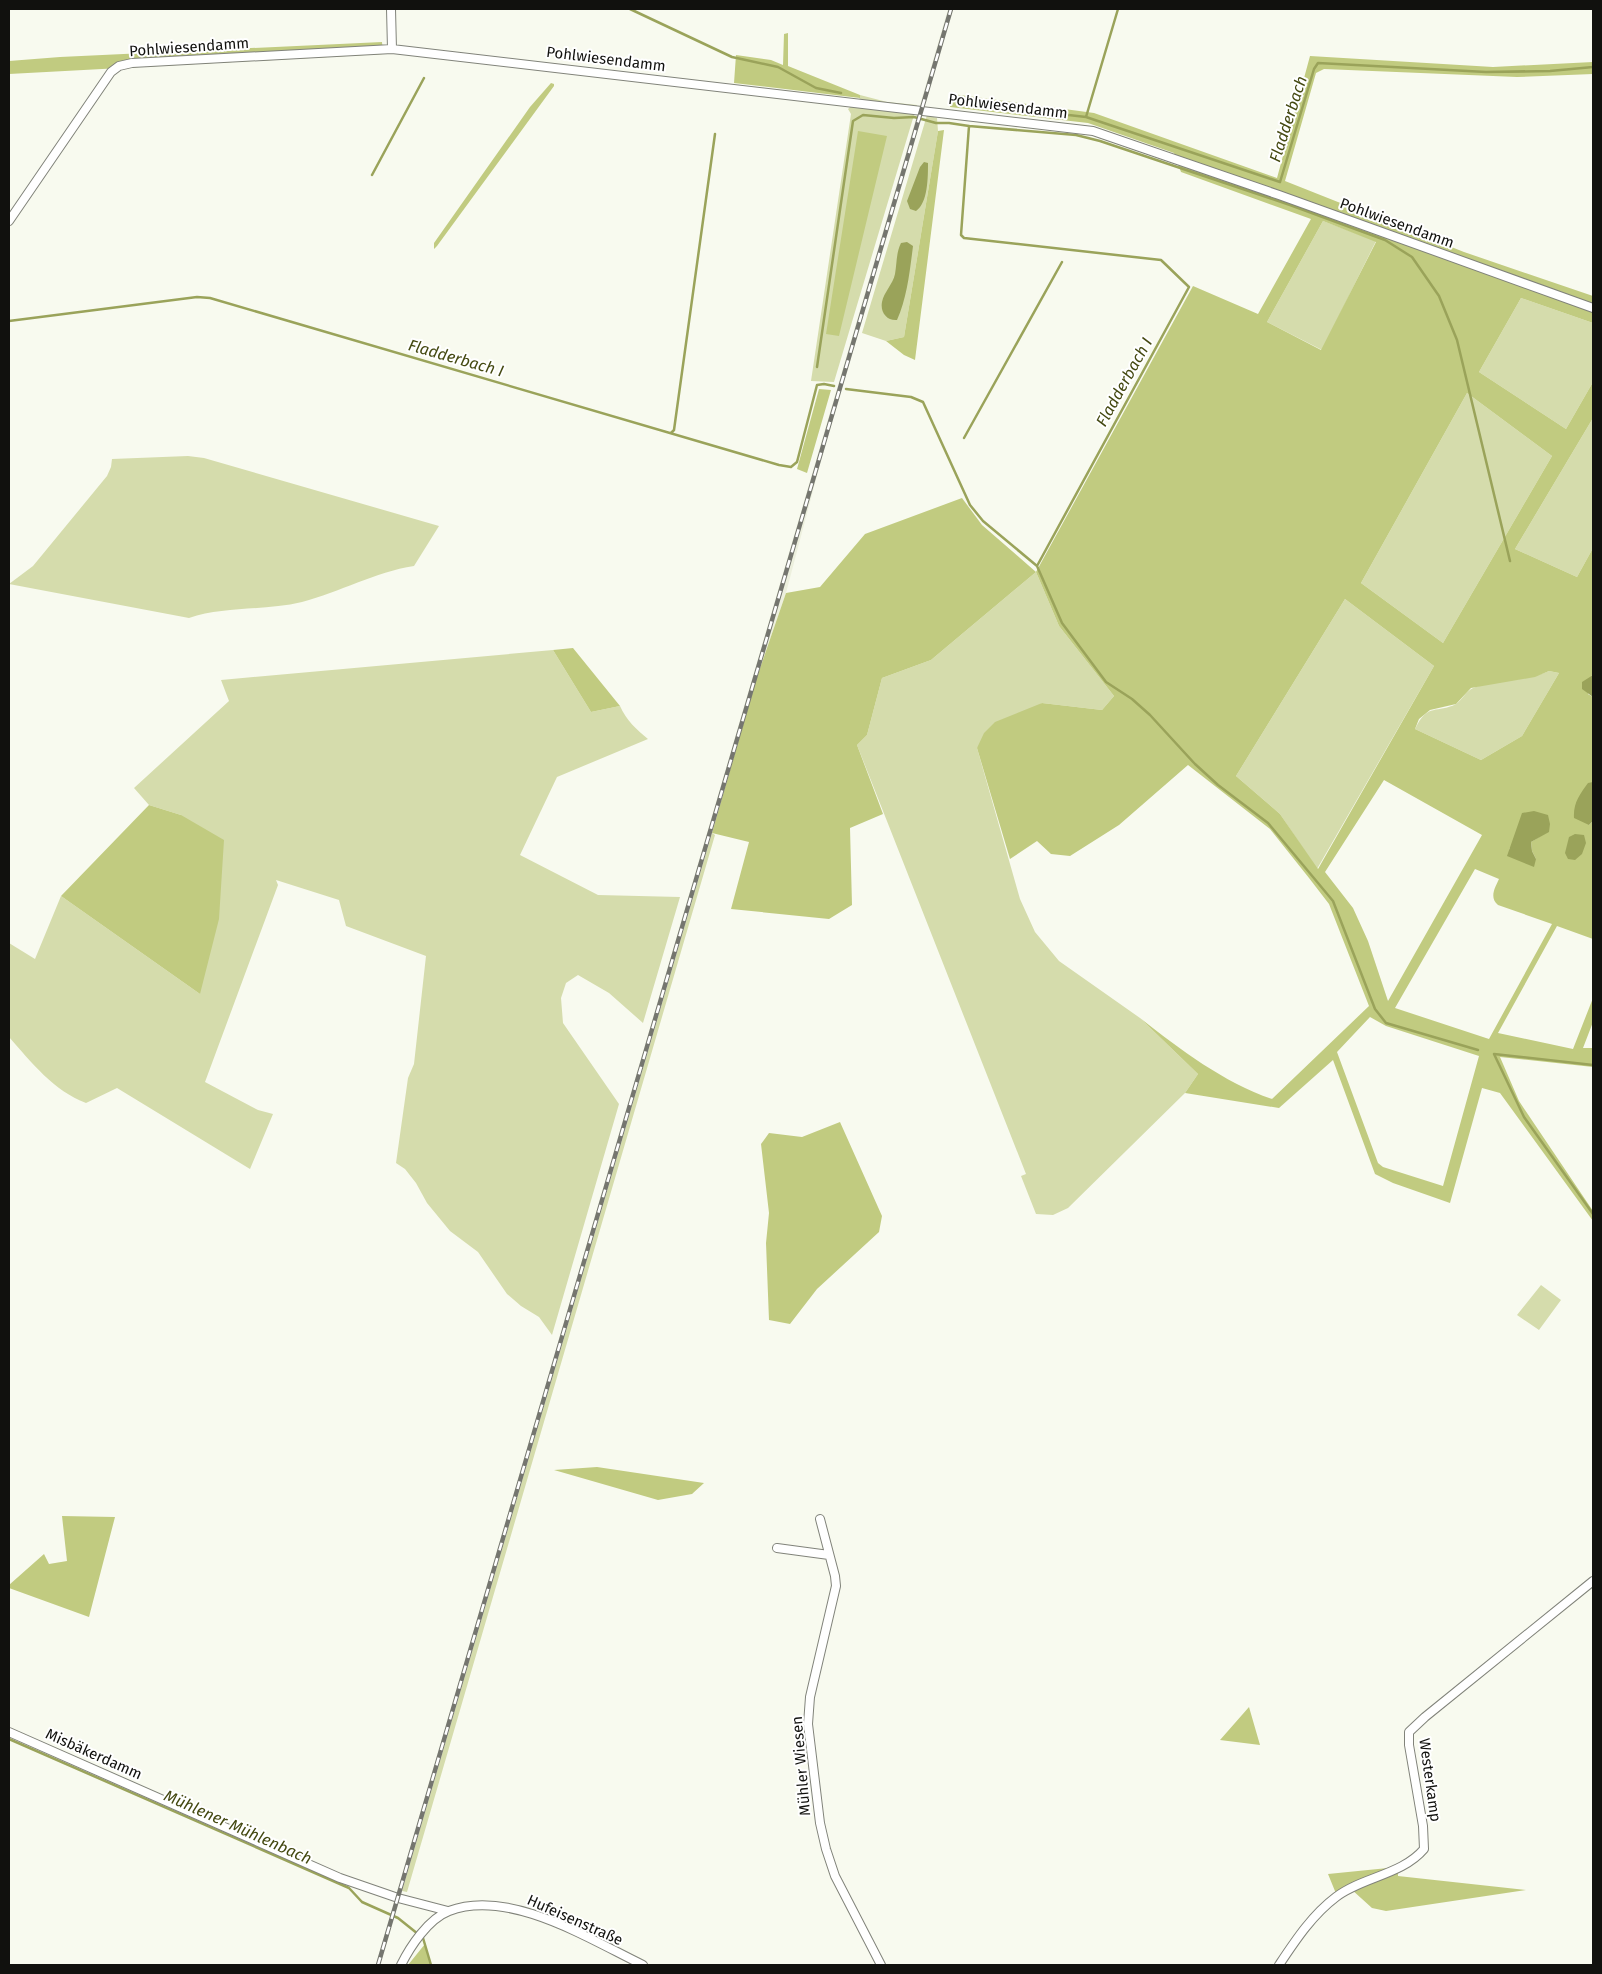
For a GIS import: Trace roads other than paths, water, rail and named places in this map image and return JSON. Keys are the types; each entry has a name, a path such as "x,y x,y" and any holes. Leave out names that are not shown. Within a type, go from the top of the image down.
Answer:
{"street":[{"path":"391,9 392,49"},
{"name":"Pohlwiesendamm","path":"9,221 111,72 119,66 142,63 392,49 1093,131 1279,195 1593,308"},
{"name":"Mühler Wiesen","path":"820,1519 836,1586 810,1697 808,1724 820,1823 835,1876 881,1965"},
{"path":"777,1548 829,1555"},
{"name":"Westerkamp","path":"1279,1965 1296,1939 1337,1896 1398,1867 1420,1854 1424,1848 1423,1826 1409,1745 1409,1732 1424,1717 1593,1581"},
{"name":"Misbäkerdamm","path":"9,1732 340,1878 398,1898 448,1911"},
{"name":"Hufeisenstraße","path":"402,1965 432,1922 448,1911 478,1905 516,1908 568,1929 643,1965"}],"waterway":[{"name":"Fladderbach","path":"630,9 732,57 778,67 816,88 841,93"},
{"path":"1086,117 1118,9"},
{"name":"Fladderbach","path":"956,102 1086,117 1280,182 1314,69 1318,63 1486,72 1550,71 1593,67"},
{"path":"372,175 424,78"},
{"name":"Fladderbach I","path":"817,367 853,121 863,115 894,118 914,117 936,123 969,126 961,235 964,238 1161,260 1189,287 1037,566 983,521 970,505 923,402 911,397 846,389"},
{"path":"969,126 1076,135 1100,141 1290,205 1385,240 1412,257 1439,296 1457,340 1510,561"},
{"path":"671,433 674,430 715,134"},
{"path":"964,438 1062,262"},
{"name":"Fladderbach I","path":"9,321 197,297 210,298 791,467 797,462 817,385 834,386"},
{"path":"1037,566 1062,623 1106,682 1132,699 1218,785 1268,823 1333,901 1375,1009 1386,1023 1478,1050"},
{"path":"1593,1065 1494,1054 1524,1117 1593,1214"},
{"name":"Mühlener Mühlenbach","path":"9,1739 349,1888 362,1902 398,1918 423,1938 431,1965"}],"railway":[{"path":"378,1965 951,9"}]}
